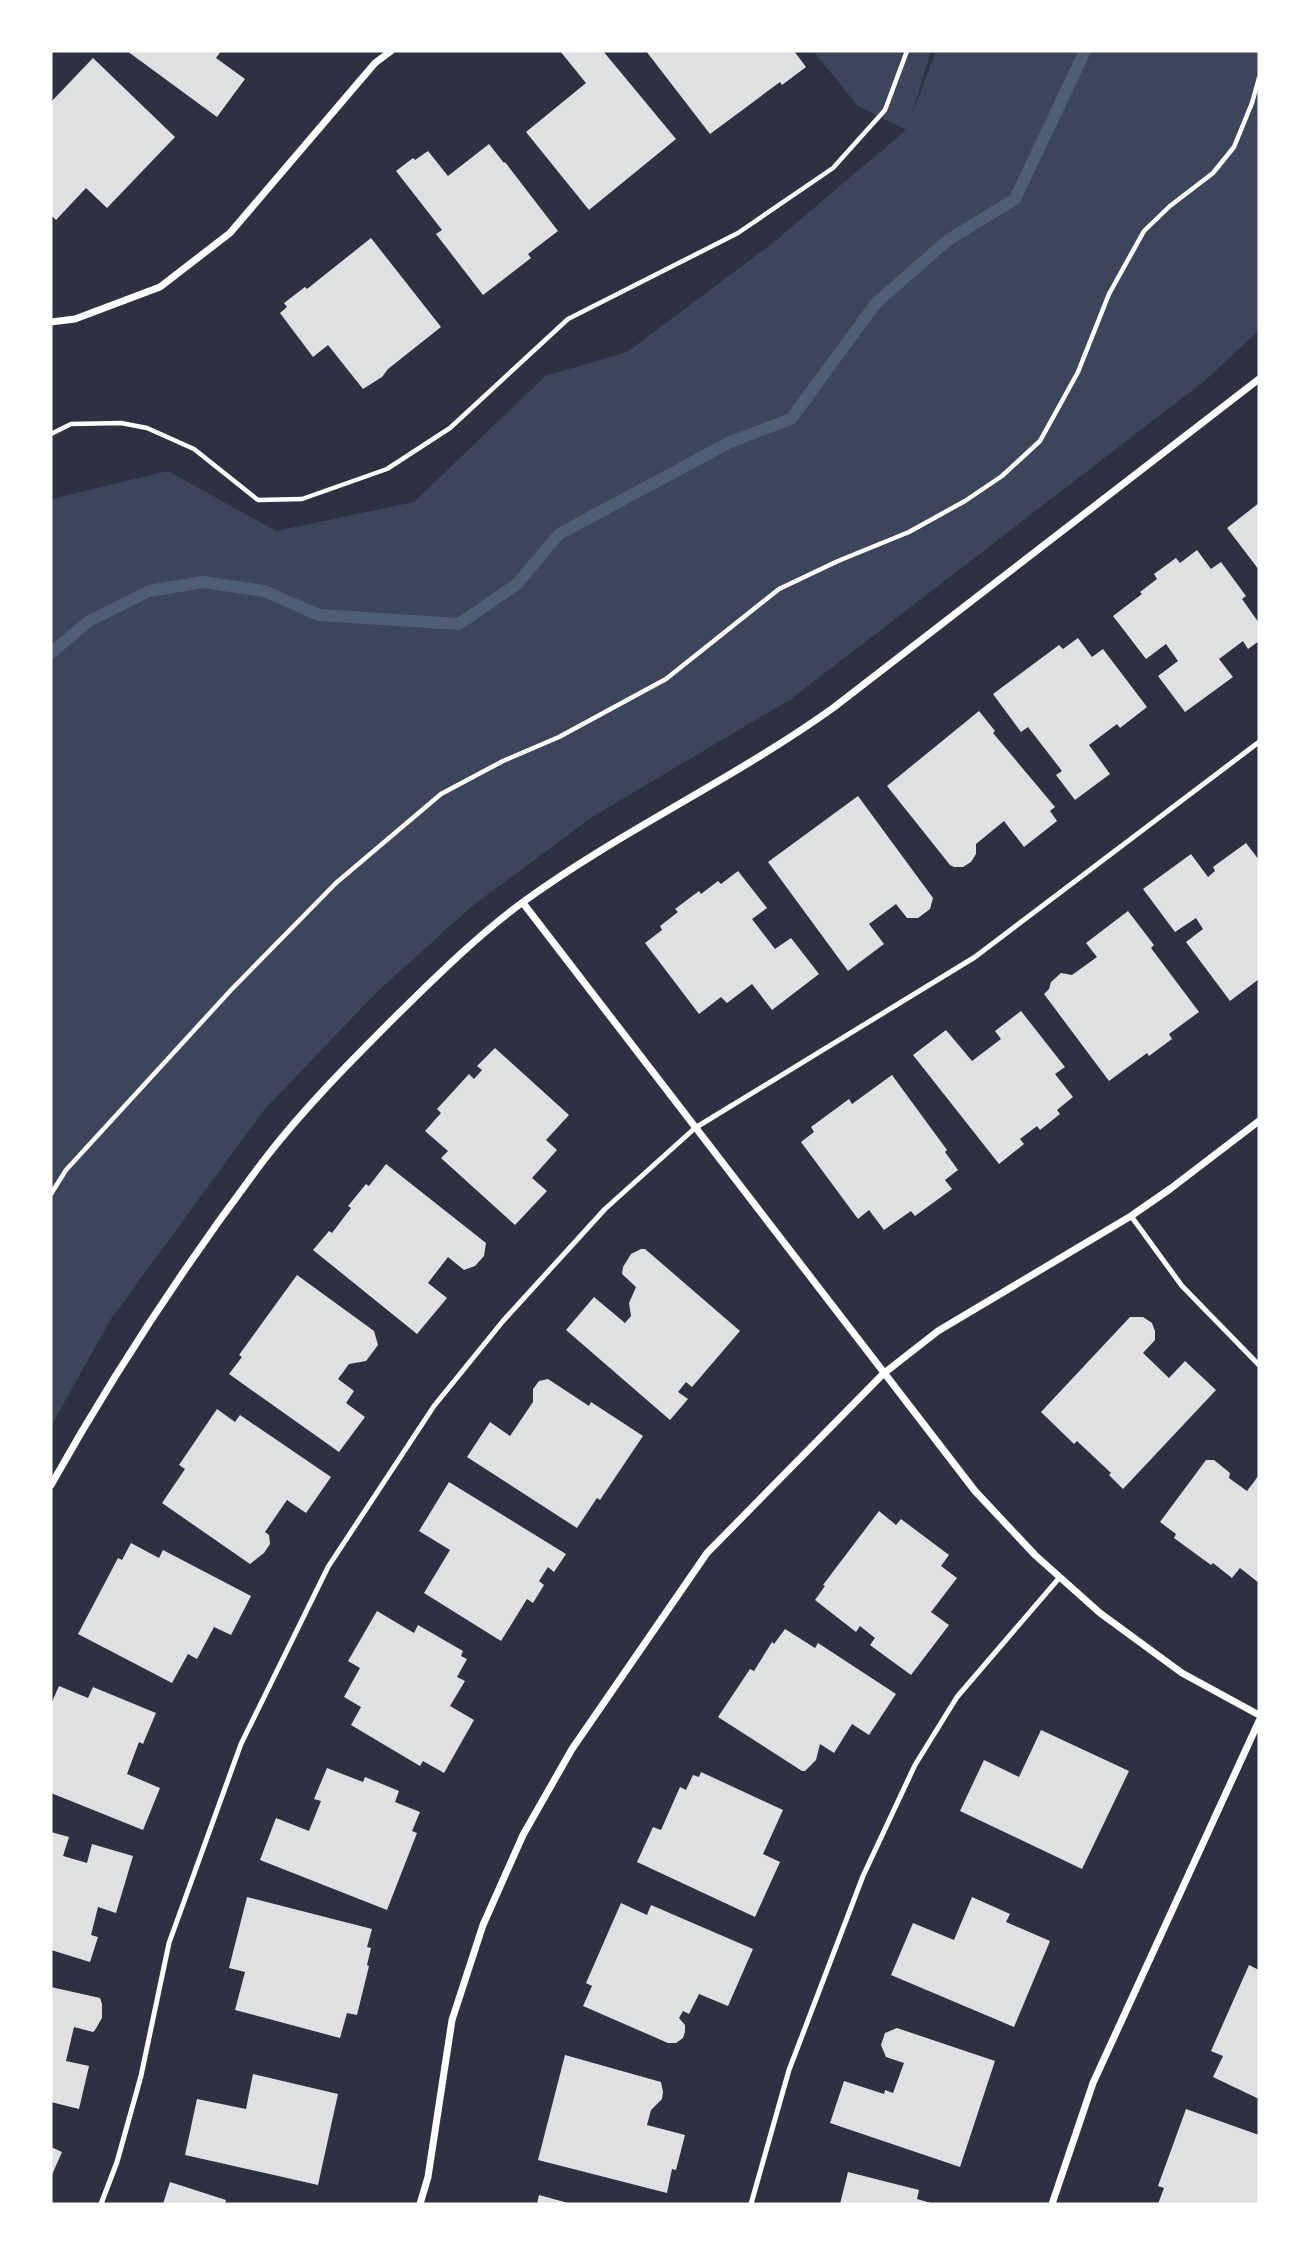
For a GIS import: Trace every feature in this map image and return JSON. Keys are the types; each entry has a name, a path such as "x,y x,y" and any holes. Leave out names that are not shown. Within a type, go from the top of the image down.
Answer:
{"street":[{"path":"51,322 75,319 160,287 230,233 375,63 391,51"},
{"path":"51,1485 87,1420 179,1279 265,1159 351,1061 439,974 523,903 646,822 800,732 1259,379"},
{"path":"523,903 975,1491 1035,1555 1100,1613 1182,1673 1259,1715"},
{"path":"420,2204 428,2177 452,2020 484,1925 523,1835 572,1749 707,1553 883,1374 937,1331 1131,1216 1259,1121"},
{"path":"1052,2204 1093,2083 1259,1721"}],"lane":[{"path":"101,2204 117,2162 141,2076 169,1943 241,1744 328,1567 434,1406 503,1321 605,1209 695,1128 975,957 1259,742"},
{"path":"1131,1216 1182,1286 1259,1365"},
{"path":"751,2204 789,2070 863,1876 915,1765 957,1696 1060,1577"}],"path":[{"path":"51,434 71,425 121,423 147,428 194,449 258,500 302,499 387,469 450,428 568,319 738,233 833,168 885,110 906,51"},
{"path":"51,1194 66,1170 231,990 336,883 440,794 503,761 559,737 666,679 779,589 909,532 965,501 1002,476 1041,441 1078,372 1110,294 1144,231 1170,206 1213,173 1234,147 1259,78"}],"shaded area":[{"path":"813,51 931,51 912,114 936,51 1259,51 1259,330 1207,379 791,699 592,817 471,907 377,992 264,1110 111,1319 51,1426 51,499 168,471 276,531 414,502 545,376 627,352 770,245 906,130 858,106"}],"building":[{"path":"127,51 221,51 216,58 245,79 217,117"},
{"path":"560,51 603,51 676,139 589,210 526,132 586,83"},
{"path":"646,51 794,51 806,67 782,85 780,82 710,134"},
{"path":"93,58 175,137 107,208 86,188 56,220 51,215 51,102"},
{"path":"489,144 558,231 528,254 531,258 483,295 436,234 442,230 396,171 428,151 448,176"},
{"path":"371,238 441,327 388,369 382,377 363,389 328,345 313,357 280,313 287,307 284,303 305,287 307,289"},
{"path":"1259,503 1259,570 1227,528"},
{"path":"1197,550 1211,569 1221,562 1246,596 1242,599 1259,623 1259,641 1248,649 1243,641 1219,659 1233,677 1185,712 1158,676 1178,661 1166,644 1146,659 1113,616 1157,579 1154,574 1176,558 1180,563"},
{"path":"1078,638 1092,657 1103,649 1147,707 1120,728 1117,724 1089,745 1110,774 1075,800 1056,775 1062,771 1028,727 1021,732 993,694 1059,645 1063,649"},
{"path":"979,711 995,731 993,733 1055,807 1050,811 1057,821 1024,847 1004,821 976,844 976,854 971,862 963,867 954,867 887,786"},
{"path":"858,796 933,898 930,909 918,918 907,918 896,904 869,924 884,944 848,971 768,862"},
{"path":"1246,843 1259,860 1259,979 1230,1001 1186,942 1203,929 1196,918 1175,932 1143,889 1191,854 1208,877 1215,871 1213,867"},
{"path":"738,871 767,908 752,919 775,949 791,938 819,974 772,1010 752,984 727,1003 721,997 699,1014 645,943 662,930 660,926 678,912 675,909 699,891 701,894 718,881 721,884"},
{"path":"1128,911 1154,945 1151,948 1199,1012 1169,1034 1172,1039 1149,1056 1147,1053 1109,1081 1044,994 1051,982 1061,973 1072,975 1097,957 1086,943"},
{"path":"1021,1011 1065,1067 1055,1074 1073,1097 1057,1110 1060,1114 1040,1130 1037,1126 1020,1139 1024,1144 999,1164 913,1055 946,1030 972,1061 1001,1039 995,1031"},
{"path":"495,1048 569,1115 546,1140 557,1150 532,1178 547,1191 515,1225 441,1158 448,1151 425,1131 441,1113 437,1109 469,1074 474,1079 482,1070 477,1066"},
{"path":"892,1075 947,1150 945,1152 958,1170 945,1180 952,1189 915,1216 911,1211 884,1230 869,1210 858,1219 801,1142 814,1132 811,1127 849,1099 852,1104"},
{"path":"386,1164 486,1243 484,1256 475,1266 464,1270 448,1257 428,1283 447,1298 417,1334 313,1250 329,1231 332,1233 351,1208 348,1206 366,1184 369,1186"},
{"path":"645,1249 740,1331 692,1387 686,1382 678,1392 688,1399 670,1420 566,1330 594,1297 625,1323 631,1316 629,1303 636,1287 622,1274 623,1267 631,1254"},
{"path":"297,1275 374,1331 378,1345 366,1361 349,1364 338,1379 354,1391 346,1403 365,1417 339,1452 229,1374 242,1357 239,1355"},
{"path":"1130,1317 1143,1317 1152,1323 1155,1340 1143,1353 1169,1378 1185,1361 1216,1390 1123,1489 1109,1475 1111,1473 1077,1441 1074,1444 1041,1412"},
{"path":"548,1379 589,1406 591,1402 643,1436 600,1500 597,1498 577,1528 467,1457 490,1422 510,1436 533,1402 533,1389 539,1381"},
{"path":"217,1409 235,1422 240,1415 331,1477 306,1513 287,1500 265,1532 269,1535 270,1544 264,1553 250,1564 162,1503 185,1469 179,1465"},
{"path":"1206,1460 1214,1460 1230,1473 1229,1478 1247,1491 1259,1475 1259,1583 1240,1568 1232,1578 1174,1538 1176,1534 1160,1522"},
{"path":"449,1482 566,1554 554,1572 548,1567 539,1581 544,1585 533,1603 527,1599 501,1641 424,1593 450,1550 419,1531"},
{"path":"879,1511 896,1525 901,1519 949,1555 941,1566 957,1578 931,1612 949,1625 911,1675 870,1645 875,1638 860,1626 856,1632 815,1600 825,1586 823,1585"},
{"path":"131,1543 159,1558 163,1550 251,1596 231,1635 214,1627 197,1659 188,1654 172,1683 78,1634 118,1558 122,1560"},
{"path":"377,1611 414,1633 418,1625 463,1651 461,1656 467,1659 457,1677 465,1681 450,1706 474,1720 444,1773 423,1761 420,1766 351,1725 361,1707 344,1697 360,1668 348,1661"},
{"path":"785,1629 815,1648 818,1643 896,1694 869,1735 852,1724 834,1753 820,1744 816,1760 805,1771 718,1717 750,1669 754,1671 772,1642 774,1644"},
{"path":"59,1686 88,1698 93,1687 156,1713 143,1744 139,1742 127,1774 160,1788 143,1830 51,1793 51,1704"},
{"path":"1041,1730 1129,1771 1082,1869 960,1811 984,1760 1019,1777"},
{"path":"327,1768 363,1782 365,1777 399,1791 395,1802 420,1812 412,1831 417,1833 387,1910 260,1860 276,1818 309,1831 321,1801 314,1799"},
{"path":"701,1772 783,1810 763,1854 780,1862 755,1917 637,1862 653,1827 661,1830 680,1787 686,1790 693,1775 699,1777"},
{"path":"51,1832 69,1837 63,1856 87,1863 92,1844 133,1856 116,1913 98,1907 91,1935 98,1937 90,1962 51,1950"},
{"path":"247,1897 372,1929 367,1947 371,1948 369,1966 357,2015 347,2013 340,2038 235,2010 245,1972 229,1968"},
{"path":"972,1897 1010,1914 1006,1922 1050,1941 1014,2027 891,1975 913,1923 954,1940"},
{"path":"621,1903 647,1915 651,1905 753,1949 728,2006 699,1994 689,2014 683,2011 679,2018 685,2025 685,2032 683,2038 676,2043 668,2043 583,2006 592,1986 586,1983"},
{"path":"1249,1965 1259,1970 1259,2099 1213,2077 1223,2056 1211,2051"},
{"path":"51,1987 100,1998 102,2004 102,2018 93,2032 74,2027 66,2061 89,2066 79,2109 51,2102"},
{"path":"897,2028 995,2061 960,2167 830,2123 844,2081 884,2094 885,2090 893,2093 904,2063 886,2057 881,2045 885,2033"},
{"path":"565,2055 661,2082 662,2099 651,2110 647,2125 685,2135 676,2170 672,2169 667,2193 538,2160"},
{"path":"253,2074 338,2094 318,2185 185,2155 197,2099 246,2109"},
{"path":"1186,2109 1259,2135 1259,2204 1158,2204 1164,2188 1158,2186"},
{"path":"51,2147 62,2152 51,2177"},
{"path":"848,2172 919,2190 917,2199 934,2204 840,2204"},
{"path":"170,2182 226,2200 225,2204 163,2204"},
{"path":"539,2195 568,2203 568,2204 537,2204"}],"waterway":[{"path":"51,653 89,621 149,591 203,582 264,591 319,615 459,624 517,584 559,534 730,442 791,419 876,303 948,240 1015,199 1085,51"}]}
